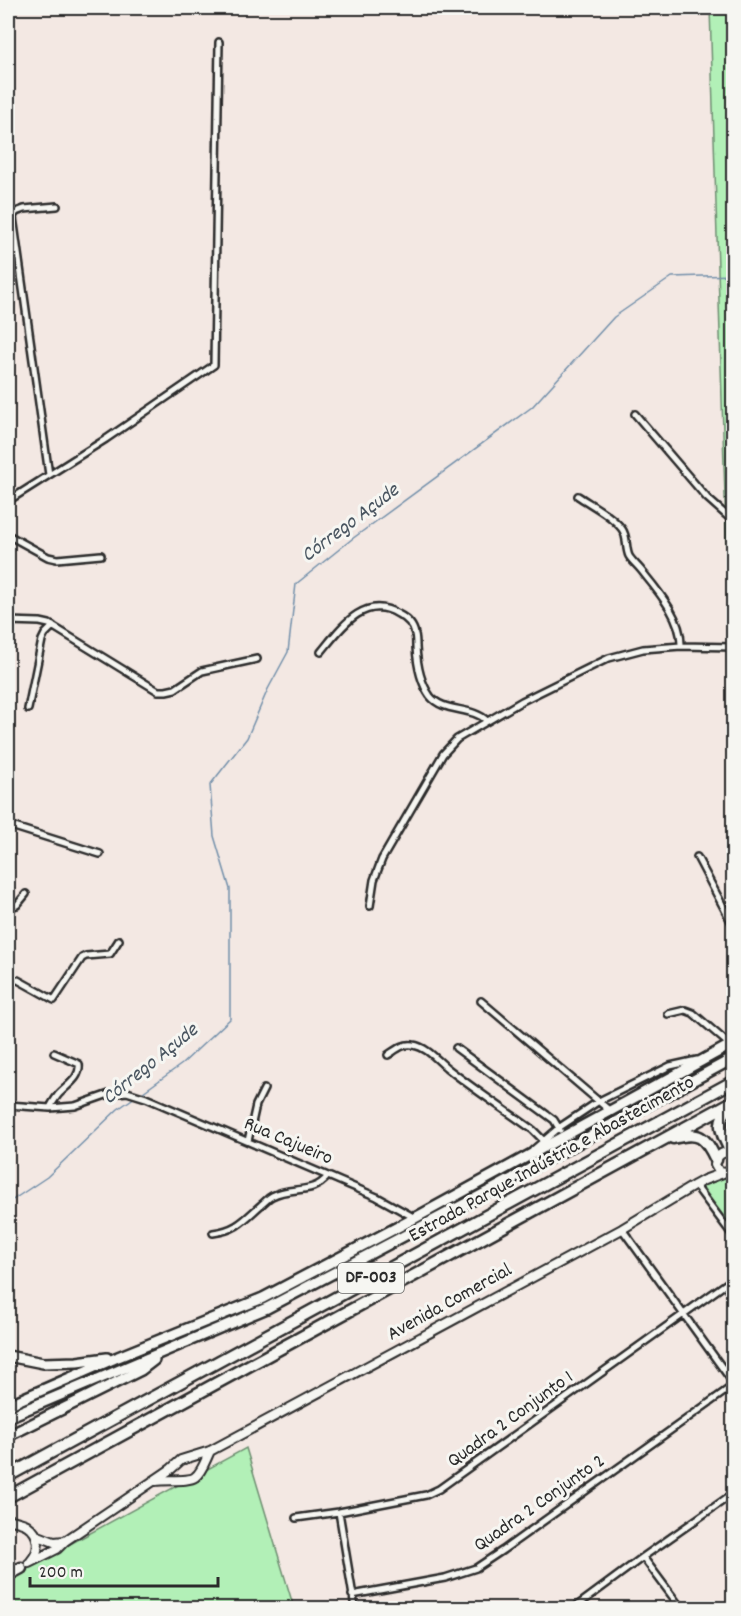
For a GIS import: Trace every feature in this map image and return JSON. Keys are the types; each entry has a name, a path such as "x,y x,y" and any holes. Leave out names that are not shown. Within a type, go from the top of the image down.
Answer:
{"highway":[{"name":"Estrada Parque Indústria e Abastecimento","path":"8,1476 734,1081"},
{"name":"Estrada Parque Indústria e Abastecimento","path":"8,1497 734,1101"},
{"path":"732,1152 722,1135 720,1125 724,1112 734,1101"},
{"path":"658,1142 696,1134 710,1147 715,1162"},
{"path":"8,1575 25,1565"}],"main road":[{"path":"8,1405 263,1298 415,1218 525,1158 546,1143 561,1138 732,1044"},
{"path":"8,1417 267,1308 495,1188 734,1058"},
{"path":"8,1437 141,1370 173,1348"},
{"path":"8,1356 43,1362 77,1362 118,1357"}],"street":[{"path":"8,501 106,439 214,365 219,42"},
{"path":"49,475 13,217 16,212 24,208 57,206"},
{"path":"635,414 707,498 734,522"},
{"path":"578,496 606,515 625,533 630,557 655,588 680,628 681,646"},
{"path":"8,535 48,557 57,559 101,555"},
{"path":"321,652 350,618 374,607 394,611 412,624 416,635 420,677 431,697 444,706 472,712 488,721"},
{"path":"8,621 40,622 53,626 158,691 175,689 202,671 257,659"},
{"path":"28,709 42,639 53,626"},
{"path":"370,906 374,880 382,859 443,754 457,739 522,701 609,658 643,649 681,646 734,647"},
{"path":"8,825 100,854"},
{"path":"697,857 734,927"},
{"path":"8,907 17,905 26,894"},
{"path":"8,988 14,980 18,980 54,1000 82,958 110,954 119,940"},
{"path":"482,1001 610,1111"},
{"path":"668,1014 685,1010 693,1013 732,1044"},
{"path":"388,1055 408,1045 415,1045 425,1050 534,1130 546,1143 560,1127 599,1101 670,1066 707,1058"},
{"path":"456,1048 554,1120 560,1127 561,1138"},
{"path":"8,1105 50,1108 56,1097 77,1076 80,1067 75,1061 54,1053"},
{"path":"248,1141 256,1105 264,1089"},
{"name":"Rua Cajueiro","path":"50,1108 75,1106 109,1094 127,1092 248,1141 393,1205 415,1218"},
{"path":"723,1173 719,1173 715,1162 717,1157 724,1152 732,1152"},
{"name":"Avenida Comercial","path":"704,1180 715,1162"},
{"name":"Avenida Comercial","path":"25,1565 57,1549 65,1541 181,1460 210,1451 622,1229 704,1180 734,1170"},
{"path":"213,1233 232,1229 272,1196 287,1191 309,1189 322,1184 328,1176"},
{"path":"695,1185 734,1237"},
{"path":"622,1229 734,1384"},
{"name":"Quadra 2 Conjunto 1","path":"296,1518 426,1495 439,1489 734,1278"},
{"name":"Quadra 2 Conjunto 2","path":"352,1595 445,1578 476,1568 734,1384"},
{"path":"153,1481 189,1480 195,1477 210,1451"},
{"path":"176,1465 176,1473 185,1480"},
{"path":"578,1607 643,1557 734,1493"},
{"path":"339,1512 355,1608"},
{"path":"8,1519 26,1524 38,1541 37,1552 25,1565 8,1567"},
{"path":"36,1536 54,1542 65,1541"},
{"path":"643,1557 681,1608"},
{"path":"730,1608 734,1606"}],"green space":[{"path":"710,8 734,8 733,758"},
{"path":"733,1172 733,1232 702,1186 706,1182"},
{"path":"246,1448 294,1608 8,1608 8,1578"}],"waterway":[{"name":"Córrego Açude","path":"139,1095 182,1064 230,1019 230,889 214,836 210,785 247,738 268,689 288,652 296,584 352,539 532,407 614,317 672,277 734,275"},
{"name":"Córrego Açude","path":"8,1203 47,1177 118,1109 135,1097"}]}
